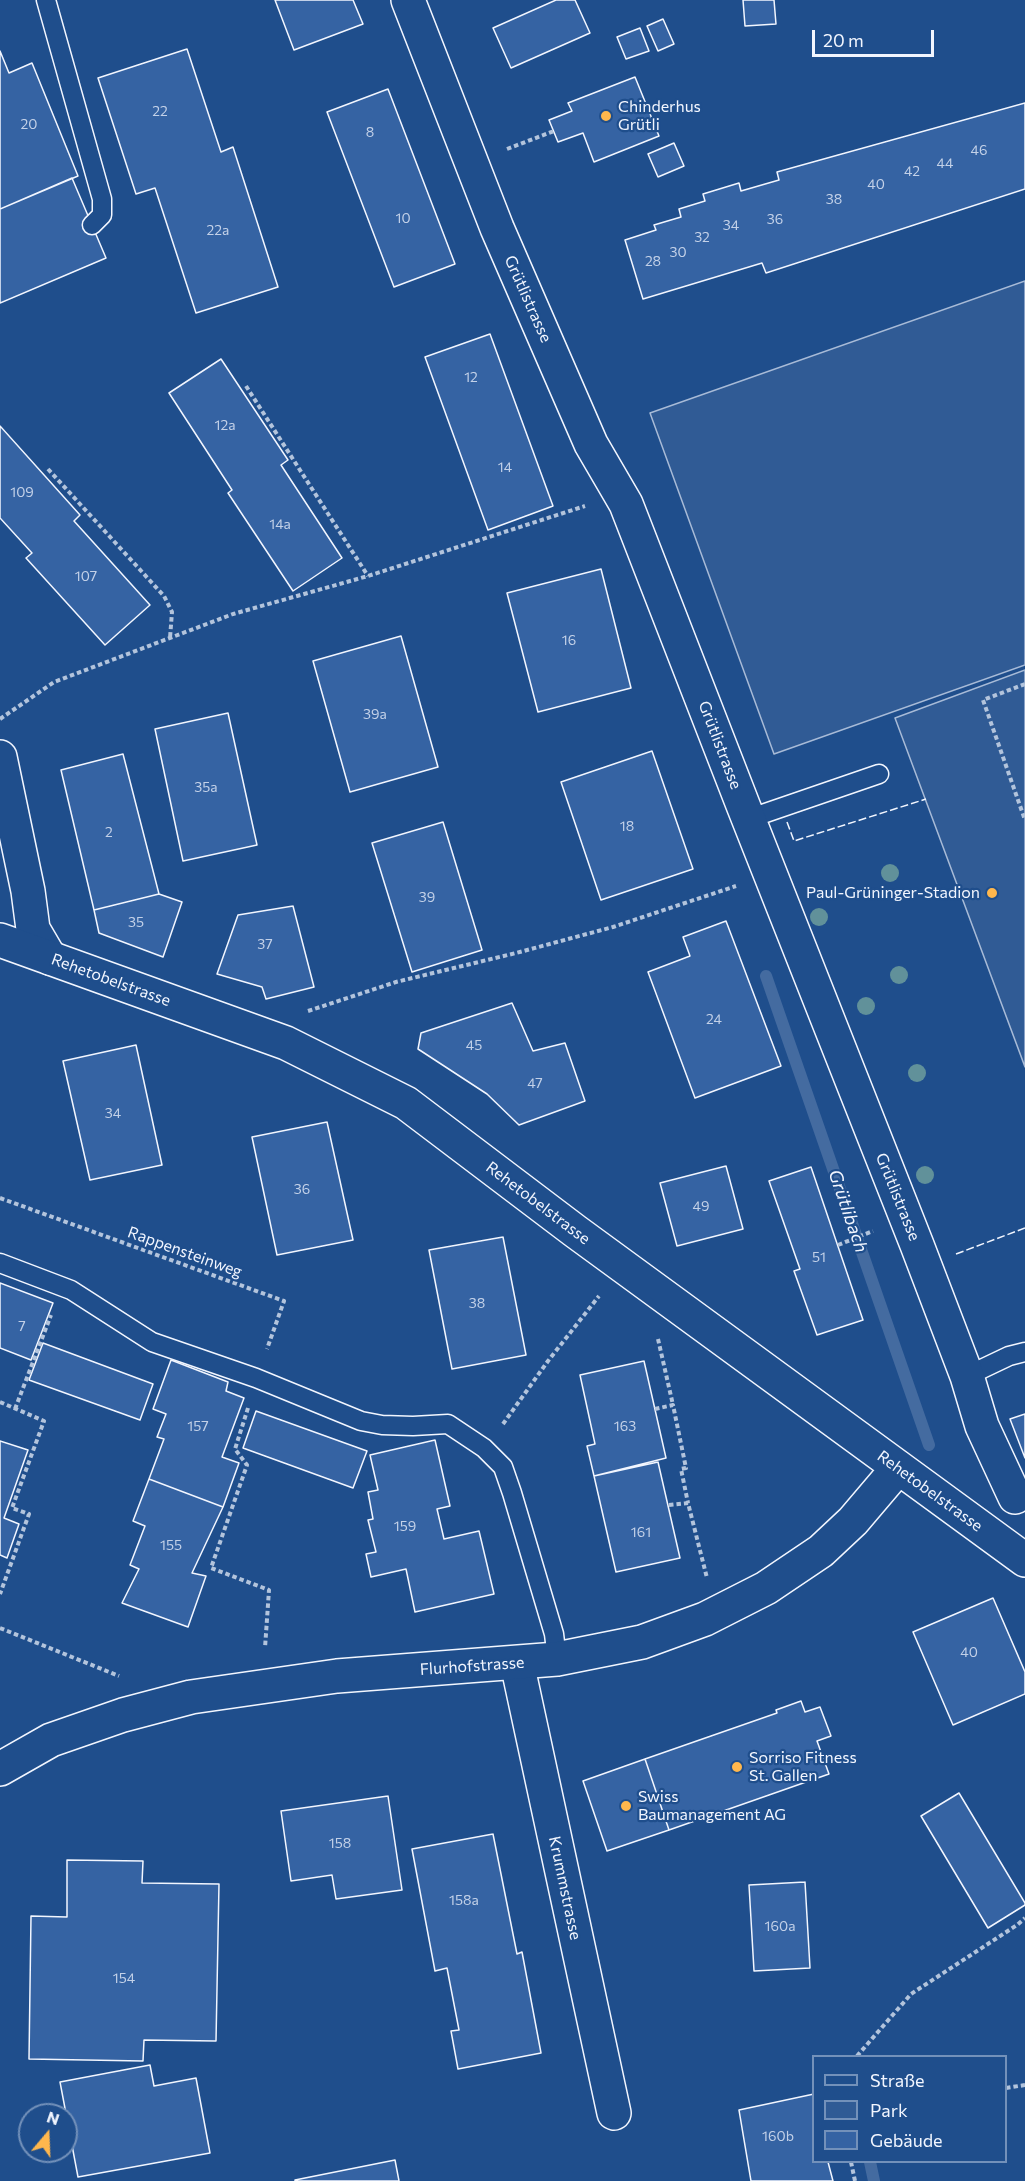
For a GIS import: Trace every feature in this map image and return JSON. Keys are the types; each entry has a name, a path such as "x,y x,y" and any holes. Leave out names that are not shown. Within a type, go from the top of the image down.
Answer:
{"street":[{"name":"Grütlistrasse","path":"408,0 497,228 591,444 626,504 921,1255 967,1376 982,1426 1015,1497"},
{"path":"0,758 28,891 33,929 50,958"},
{"name":"Rehetobelstrasse","path":"0,940 286,1043 406,1103 575,1231 1025,1560"},
{"name":"Flurhofstrasse","path":"0,1769 51,1740 123,1715 191,1697 337,1676 557,1659 642,1642 705,1618 766,1588 821,1551 853,1521 898,1468"},
{"name":"Krummstrasse","path":"517,1663 614,2113"}],"lane":[{"path":"46,0 102,199 102,215 92,225"},
{"path":"748,819 879,774"},
{"path":"0,1263 71,1290 152,1342 256,1378 361,1421 381,1425 448,1424 484,1448 503,1467 554,1634 557,1659"},
{"path":"967,1376 1009,1356 1025,1352"}],"path":[{"path":"503,151 554,131"},
{"path":"246,386 368,576"},
{"path":"48,469 165,596 172,612 170,638"},
{"path":"0,719 54,682 233,614 368,576 592,504"},
{"path":"1025,684 983,700 1025,820"},
{"path":"302,1012 396,982 613,927 771,875"},
{"name":"Rappensteinweg","path":"0,1197 284,1300 256,1378"},
{"path":"838,1245 882,1227"},
{"path":"503,1425 548,1361 601,1293"},
{"path":"15,1409 44,1333"},
{"path":"663,1366 686,1468 681,1469 688,1503 709,1584"},
{"path":"0,1402 44,1421 12,1508 28,1514 0,1594"},
{"path":"655,1409 673,1405"},
{"path":"245,1418 235,1449 247,1465 211,1568 268,1590 264,1656"},
{"path":"669,1505 688,1503"},
{"path":"0,1628 123,1678"},
{"path":"858,2055 910,1994 1025,1918"},
{"path":"1007,2088 1025,2085"},
{"path":"850,2163 855,2181"}],"green space":[{"path":"1025,281 1025,665 774,754 650,413"},
{"name":"Paul-Grüninger-Stadion","path":"1025,670 1025,1067 895,718"}],"building":[{"path":"275,0 353,0 363,24 294,50"},
{"path":"556,0 575,0 590,33 511,68 493,28"},
{"path":"743,0 774,0 776,24 745,26"},
{"path":"663,19 674,44 658,51 647,26"},
{"path":"640,28 649,51 626,59 617,37"},
{"path":"187,49 221,152 233,147 278,287 196,313 155,188 136,194 98,78"},
{"path":"0,51 9,73 32,63 78,176 0,209"},
{"name":"Chinderhus Grütli","path":"635,77 659,136 594,162 583,133 558,142 549,120 572,111 568,103"},
{"path":"388,89 455,264 394,287 327,112"},
{"path":"1025,103 1025,189 766,273 762,263 643,299 625,240 656,230 654,225 681,217 679,209 705,201 703,194 739,183 741,191 779,180 777,172"},
{"path":"674,143 684,166 658,177 648,154"},
{"path":"72,178 106,258 0,303 0,209"},
{"path":"490,334 553,506 488,530 425,357"},
{"path":"221,359 288,460 281,465 342,558 293,591 228,493 232,490 169,393"},
{"path":"0,426 80,515 74,521 150,605 105,645 26,558 32,553 0,518"},
{"path":"601,569 631,688 538,712 507,593"},
{"path":"401,636 438,767 350,792 313,661"},
{"path":"228,713 257,845 183,861 155,729"},
{"path":"652,751 693,869 601,900 561,782"},
{"path":"123,754 159,894 94,910 61,770"},
{"path":"443,822 482,950 412,972 372,843"},
{"path":"159,894 182,902 163,957 99,933 94,910"},
{"path":"293,906 314,987 266,999 262,987 217,974 238,915"},
{"path":"726,921 781,1066 695,1098 648,972 690,956 683,937"},
{"path":"512,1003 533,1051 565,1043 585,1101 519,1125 487,1094 418,1049 421,1033"},
{"path":"136,1045 162,1165 90,1180 63,1061"},
{"path":"327,1122 353,1240 277,1255 252,1137"},
{"path":"726,1166 743,1229 677,1246 660,1183"},
{"path":"811,1167 863,1320 817,1335 794,1271 800,1269 769,1181"},
{"path":"503,1237 526,1355 452,1369 429,1250"},
{"path":"0,1283 53,1303 31,1360 0,1348"},
{"path":"43,1343 153,1384 140,1420 29,1380"},
{"path":"171,1360 228,1382 226,1391 244,1398 222,1457 239,1463 223,1507 149,1479 164,1439 157,1437 166,1414 153,1409"},
{"path":"644,1361 666,1458 594,1476 587,1446 595,1444 580,1375"},
{"path":"256,1411 367,1451 353,1488 243,1448"},
{"path":"1025,1414 1025,1458 1010,1419"},
{"path":"435,1440 450,1506 437,1509 444,1539 479,1531 494,1594 415,1612 406,1569 371,1577 366,1554 376,1552 368,1520 373,1519 368,1492 378,1490 370,1455"},
{"path":"0,1441 28,1450 4,1518 19,1524 7,1558 0,1555"},
{"path":"658,1462 680,1558 616,1572 594,1476"},
{"path":"149,1479 223,1507 192,1573 206,1576 188,1627 122,1603 139,1569 130,1565 145,1526 133,1521"},
{"path":"993,1598 1025,1672 1025,1694 953,1725 913,1632"},
{"name":"Sorriso Fitness St. Gallen","path":"801,1701 805,1712 820,1707 831,1736 817,1741 829,1774 669,1830 645,1759 777,1713 776,1710"},
{"name":"Swiss Baumanagement AG","path":"645,1759 669,1830 607,1851 583,1781"},
{"path":"959,1793 1025,1903 988,1928 921,1816"},
{"path":"388,1796 402,1890 336,1899 332,1875 291,1881 281,1811"},
{"path":"493,1834 517,1954 522,1952 541,2053 458,2069 451,2031 459,2030 447,1968 435,1971 412,1849"},
{"path":"67,1860 143,1861 142,1883 219,1884 216,2041 144,2040 143,2061 29,2059 31,1916 67,1917"},
{"path":"805,1882 810,1968 754,1971 749,1885"},
{"path":"150,2065 154,2086 196,2078 210,2153 78,2177 75,2163 78,2163 78,2103 64,2103 60,2082"},
{"path":"812,2094 812,2163 828,2163 833,2181 751,2181 739,2110"},
{"path":"395,2160 399,2181 295,2181 295,2180"}],"waterway":[{"name":"Grütlibach","path":"766,976 929,1445"},
{"name":"Grütlibach","path":"870,2163 874,2181"}],"fence":[{"path":"787,822 794,841 926,799"},
{"path":"956,1254 1025,1228"}],"place":[{"name":"Chinderhus Grütli","path":"606,116"},
{"name":"Paul-Grüninger-Stadion","path":"992,893"},
{"name":"Sorriso Fitness St. Gallen","path":"737,1767"},
{"name":"Swiss Baumanagement AG","path":"626,1806"}]}
